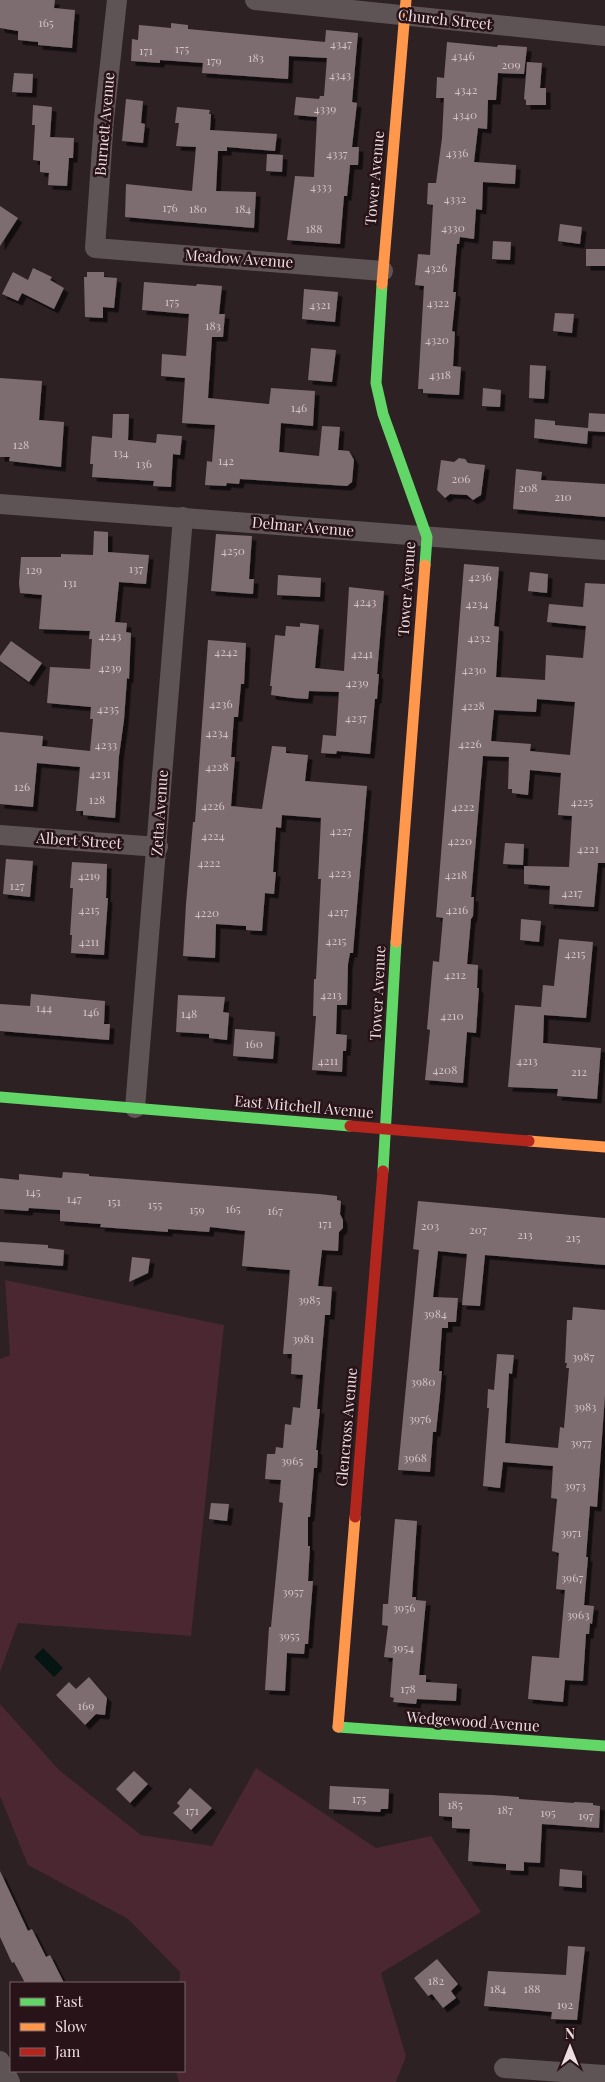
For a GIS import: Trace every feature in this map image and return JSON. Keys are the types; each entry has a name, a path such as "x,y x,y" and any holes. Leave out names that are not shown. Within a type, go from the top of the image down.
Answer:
{"street":[{"name":"Burnett Avenue","path":"95,248 104,119 117,0"},
{"name":"Church Street","path":"255,0 405,8 605,36"},
{"name":"Tower Avenue","path":"386,1128 395,956 427,537 383,414 376,383 382,271 405,8"},
{"name":"Meadow Avenue","path":"95,248 382,271"},
{"name":"Delmar Avenue","path":"0,504 605,550"},
{"name":"Zetta Avenue","path":"135,1108 158,847 183,517"},
{"name":"Albert Street","path":"0,835 158,847"},
{"name":"East Mitchell Avenue","path":"0,1097 605,1147"},
{"name":"Glencross Avenue","path":"338,1727 386,1128"},
{"name":"Wedgewood Avenue","path":"338,1727 605,1746"},
{"path":"0,2061 10,2082"},
{"path":"504,2068 605,2076"}],"shaded area":[{"path":"5,1280 224,1325 191,1636 18,1623 0,1672 0,1359 10,1355"},
{"path":"43,1648 63,1668 54,1677 34,1657"},
{"path":"0,1704 59,1770 141,1835 212,1846 256,1768 376,1848 431,1836 481,1912 381,1973 406,2056 396,2082 179,2082 176,2072 185,2072 185,1982 179,1982 180,1972 128,1919 28,1865 0,1796"}],"building":[{"path":"0,0 55,0 54,8 75,10 72,48 38,45 38,42 18,40 18,31 0,28"},
{"path":"171,23 188,25 188,29 325,42 326,30 358,33 352,102 357,103 352,147 359,147 358,165 350,165 347,196 344,196 340,244 287,240 295,176 314,177 317,117 294,115 296,97 319,99 320,96 324,96 327,58 289,56 288,79 202,73 203,63 160,60 160,63 131,61 132,39 138,40 139,25 171,28"},
{"path":"447,42 497,47 498,45 527,47 524,74 498,73 496,100 488,100 487,129 478,128 474,162 516,165 515,184 483,182 482,210 476,209 474,239 460,237 459,244 457,244 453,292 456,292 452,331 455,332 453,366 461,367 459,395 423,393 423,389 418,389 424,286 415,285 418,254 430,255 433,205 427,204 428,183 436,183 442,138 444,98 436,98 437,77 444,78"},
{"path":"527,62 542,63 540,88 546,88 546,105 526,105 526,100 524,99"},
{"path":"14,73 33,74 32,93 12,92"},
{"path":"126,99 143,101 141,123 145,124 143,143 122,141"},
{"path":"33,105 52,107 50,137 74,138 73,158 69,158 67,186 48,185 49,173 40,172 40,161 33,160 35,125 32,125"},
{"path":"177,107 210,110 210,130 277,134 275,151 227,147 227,151 218,151 216,191 256,192 254,228 125,217 126,184 192,191 196,147 176,146 179,123 175,123"},
{"path":"267,154 283,155 282,172 266,171"},
{"path":"0,206 18,218 0,246"},
{"path":"560,224 582,227 580,244 558,241"},
{"path":"493,241 511,242 510,260 492,259"},
{"path":"586,249 605,249 605,266 586,266"},
{"path":"33,268 52,277 50,280 64,288 54,309 22,293 18,301 2,294 13,272 28,280"},
{"path":"87,272 104,272 104,277 117,278 114,308 103,307 103,318 85,317 84,277 87,277"},
{"path":"144,282 222,286 219,314 225,314 223,337 212,337 208,398 269,404 271,388 315,391 313,426 281,423 279,452 319,456 322,426 340,427 338,450 349,451 354,460 352,482 347,486 240,479 239,484 227,483 226,486 205,485 207,461 212,462 215,425 182,423 185,378 161,376 162,354 186,356 189,314 142,310"},
{"path":"304,289 338,292 335,322 302,319"},
{"path":"555,313 574,314 572,333 553,331"},
{"path":"311,348 336,350 332,382 308,380"},
{"path":"530,365 546,366 544,399 529,398"},
{"path":"0,378 42,381 39,420 64,422 61,467 9,461 10,457 0,457"},
{"path":"483,388 501,390 500,407 482,406"},
{"path":"589,413 605,414 605,432 588,431 587,444 534,438 535,419 555,421 555,425 588,428"},
{"path":"113,414 129,414 128,440 156,443 157,434 182,436 180,455 173,454 171,487 153,486 154,481 92,477 93,464 90,464 92,436 112,438"},
{"path":"459,458 465,459 468,463 485,465 481,495 473,500 467,495 450,494 445,498 437,490 441,460 454,462"},
{"path":"516,469 542,472 541,480 605,484 605,517 513,509"},
{"path":"94,531 108,532 108,552 149,555 146,584 119,582 115,622 127,623 126,632 131,633 129,679 127,678 115,818 83,815 83,811 76,811 80,767 37,763 33,807 0,804 0,732 43,736 42,746 90,751 93,719 90,719 91,707 47,703 50,667 90,669 92,639 89,639 90,631 39,629 42,595 20,593 19,583 21,557 61,557 61,554 93,555"},
{"path":"216,534 252,536 249,579 254,579 253,594 211,591"},
{"path":"464,564 499,567 494,626 499,627 496,677 545,680 546,655 583,658 586,626 547,622 549,604 583,607 585,583 605,584 605,863 598,863 594,907 549,904 550,886 524,884 524,866 569,867 572,816 558,815 561,773 530,770 528,795 512,793 512,789 508,789 509,757 483,756 471,897 474,897 473,916 471,919 467,964 478,965 477,988 479,988 476,1033 467,1032 463,1083 425,1080 430,1030 427,1029 433,961 439,962 443,918 436,917","holes":["537,699 575,702 570,755 530,751 531,744 491,741 494,710 536,712"]},
{"path":"530,572 548,574 547,593 528,591"},
{"path":"278,575 321,578 320,597 277,595"},
{"path":"349,587 384,591 377,674 379,674 377,699 375,699 370,754 337,751 336,754 321,753 323,735 336,736 339,692 309,691 308,699 271,695 272,686 270,686 275,635 285,636 286,626 300,627 300,623 319,625 315,668 344,671"},
{"path":"208,640 246,643 244,684 241,684 238,717 234,717 231,757 235,757 231,806 262,809 272,746 286,747 286,753 308,755 305,781 367,786 353,953 350,953 348,964 347,1005 337,1005 336,1034 347,1035 346,1051 343,1051 342,1072 312,1070 316,1016 313,1016 314,979 316,979 321,879 318,879 321,818 282,815 281,828 276,827 273,872 276,872 274,894 265,893 262,931 246,930 246,926 216,924 215,958 183,956"},
{"path":"11,641 42,663 29,682 0,661 0,656"},
{"path":"505,843 524,844 523,865 503,864"},
{"path":"6,859 33,861 30,897 3,894"},
{"path":"72,862 107,864 106,898 108,898 104,955 71,953 72,935 70,935 73,888 70,888"},
{"path":"521,919 541,921 539,942 520,940"},
{"path":"559,939 593,942 586,1018 544,1015 543,1043 601,1048 597,1099 557,1096 558,1089 508,1087 515,1005 541,1007 543,985 554,986"},
{"path":"31,994 105,1001 104,1024 110,1024 109,1040 0,1031 0,1004 30,1006"},
{"path":"178,995 225,997 223,1012 229,1013 227,1040 209,1038 209,1034 176,1032"},
{"path":"235,1029 275,1032 273,1059 233,1056"},
{"path":"63,1172 89,1174 89,1176 319,1194 337,1196 337,1200 341,1201 340,1214 343,1220 343,1228 339,1232 338,1251 322,1250 318,1286 332,1287 330,1315 325,1315 317,1409 320,1409 316,1450 318,1450 317,1468 314,1468 310,1517 308,1517 308,1546 310,1546 308,1581 313,1581 308,1644 305,1644 304,1654 287,1653 285,1691 265,1690 269,1627 271,1627 283,1503 279,1502 281,1480 265,1479 267,1454 275,1454 276,1447 283,1448 285,1424 291,1425 293,1407 300,1408 303,1375 291,1374 292,1354 283,1354 290,1270 242,1266 245,1231 210,1227 209,1232 168,1229 168,1232 100,1227 101,1224 60,1221 60,1210 29,1208 28,1211 0,1209 0,1178 19,1180 19,1174 62,1178"},
{"path":"418,1201 605,1218 605,1265 485,1255 480,1306 462,1305 467,1254 438,1251 433,1297 458,1298 456,1322 448,1322 448,1328 442,1328 439,1371 442,1371 436,1432 433,1432 430,1472 398,1470 419,1250 413,1249"},
{"path":"0,1242 48,1245 48,1248 64,1250 63,1266 0,1261"},
{"path":"132,1257 150,1259 148,1273 129,1282"},
{"path":"573,1307 605,1310 605,1395 597,1507 590,1506 586,1557 588,1557 584,1605 594,1606 592,1624 590,1623 589,1634 586,1634 583,1681 565,1680 563,1702 528,1699 532,1656 559,1658 565,1590 556,1589 559,1553 552,1551 557,1499 551,1498 553,1466 503,1462 500,1488 483,1486 489,1408 487,1408 488,1389 494,1390 497,1354 514,1355 512,1374 509,1373 505,1443 558,1448 560,1427 564,1428 569,1368 566,1368 567,1363 565,1363 567,1320 572,1320"},
{"path":"211,1503 229,1504 227,1521 209,1519"},
{"path":"395,1519 417,1521 412,1597 416,1597 416,1600 426,1601 419,1675 426,1675 426,1682 457,1684 456,1701 417,1699 416,1704 393,1702 394,1698 390,1697 393,1658 384,1657 388,1626 382,1625 383,1604 388,1604"},
{"path":"89,1677 107,1698 105,1715 96,1714 85,1725 56,1695 69,1682 76,1689"},
{"path":"134,1771 148,1784 130,1803 116,1789"},
{"path":"330,1786 389,1789 388,1809 381,1809 380,1812 329,1809"},
{"path":"190,1788 212,1808 191,1830 173,1813 180,1806 177,1803"},
{"path":"439,1793 593,1803 593,1805 600,1806 599,1828 542,1824 540,1863 524,1862 524,1871 506,1870 506,1864 468,1861 470,1829 452,1828 452,1817 439,1816"},
{"path":"560,1869 582,1871 582,1888 559,1886"},
{"path":"0,1871 28,1931 32,1929 46,1957 50,1955 64,1982 24,1982 14,1962 12,1963 0,1937"},
{"path":"568,1946 585,1947 577,2020 551,2019 552,2012 484,2006 488,1971 566,1975"},
{"path":"437,1959 458,1984 451,1991 456,1998 443,2008 432,1994 428,1996 414,1978"}],"traffic: fast":[{"path":"382,284 376,383 383,414 427,537 425,565"},
{"path":"383,1171 396,942"},
{"path":"0,1097 350,1126"},
{"path":"338,1727 605,1746"}],"traffic: slow":[{"path":"382,284 406,0"},
{"path":"396,942 425,565"},
{"path":"529,1141 605,1147"},
{"path":"338,1727 355,1517"}],"traffic: jam":[{"path":"350,1126 529,1141"},
{"path":"355,1517 383,1171"}]}
